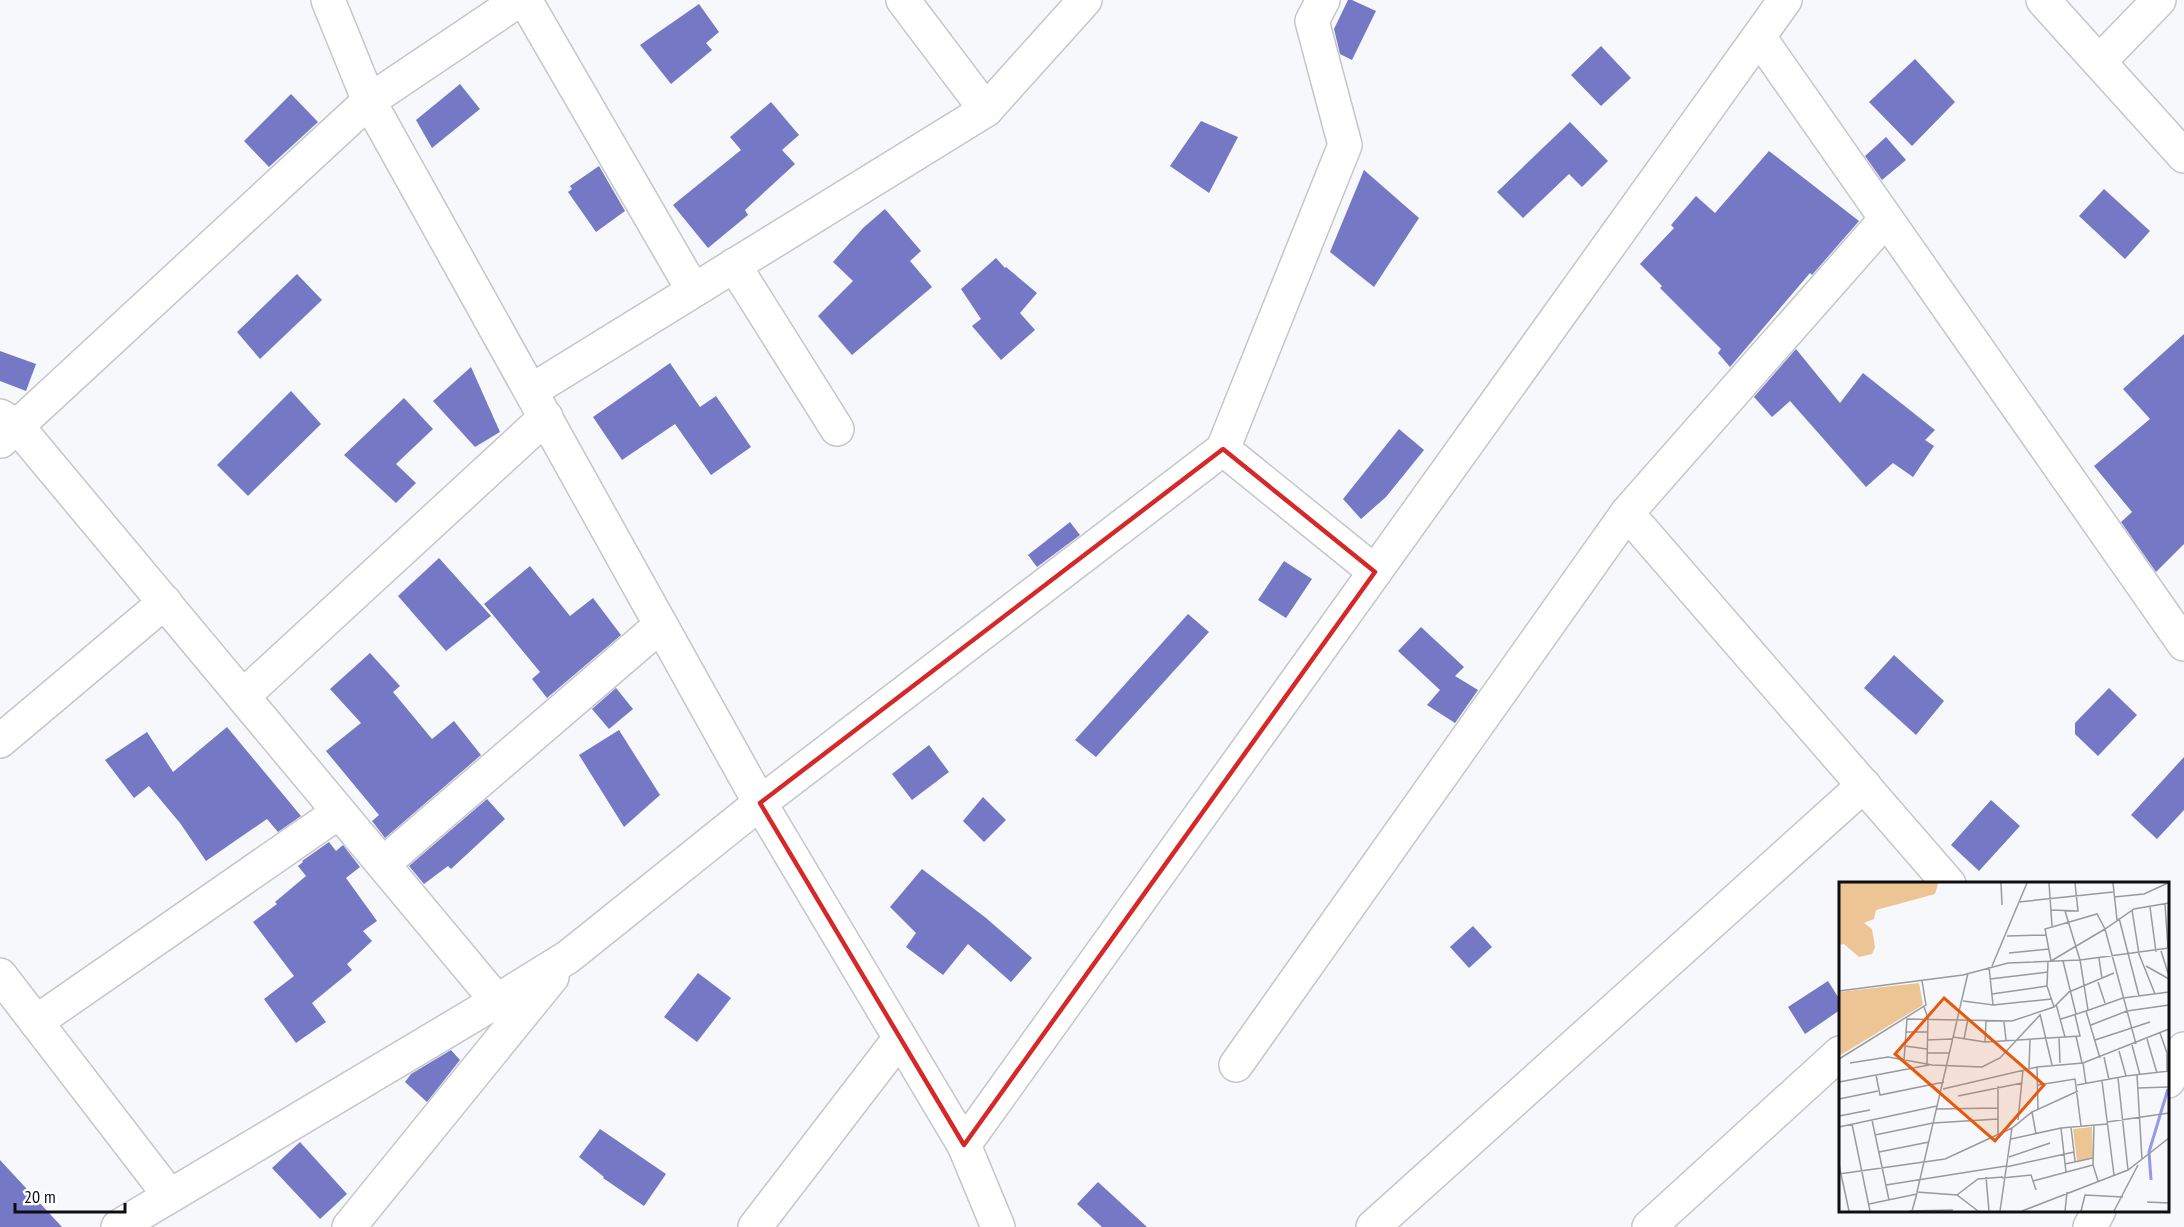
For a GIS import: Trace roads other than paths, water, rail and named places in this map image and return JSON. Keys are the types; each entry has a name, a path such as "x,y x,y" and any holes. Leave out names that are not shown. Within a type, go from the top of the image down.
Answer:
{"street":[{"path":"328,0 369,101 760,803 964,1145 998,1227"},
{"path":"497,1001 165,602 6,428 369,101 519,0"},
{"path":"525,0 693,290"},
{"path":"903,0 986,110"},
{"path":"243,696 538,404 693,290 986,110 1085,0"},
{"path":"117,1227 568,957 760,803 1223,449 1346,145 1312,21 1323,0"},
{"path":"964,1145 1785,0"},
{"path":"2043,0 2184,156"},
{"path":"2099,62 2159,0"},
{"path":"1759,37 2184,644"},
{"path":"1236,1065 1627,513 1886,219"},
{"path":"734,265 837,429"},
{"path":"1223,449 1375,572"},
{"path":"1627,513 1947,882"},
{"path":"0,741 165,602"},
{"path":"383,864 661,625"},
{"path":"1373,1227 1864,785"},
{"path":"36,1022 339,812"},
{"path":"349,1227 568,957"},
{"path":"0,975 170,1196"},
{"path":"755,1227 900,1038"},
{"path":"2169,1078 2184,1049"},
{"path":"1648,1227 1839,1054"},
{"path":"2090,1227 2098,1212"}]}
